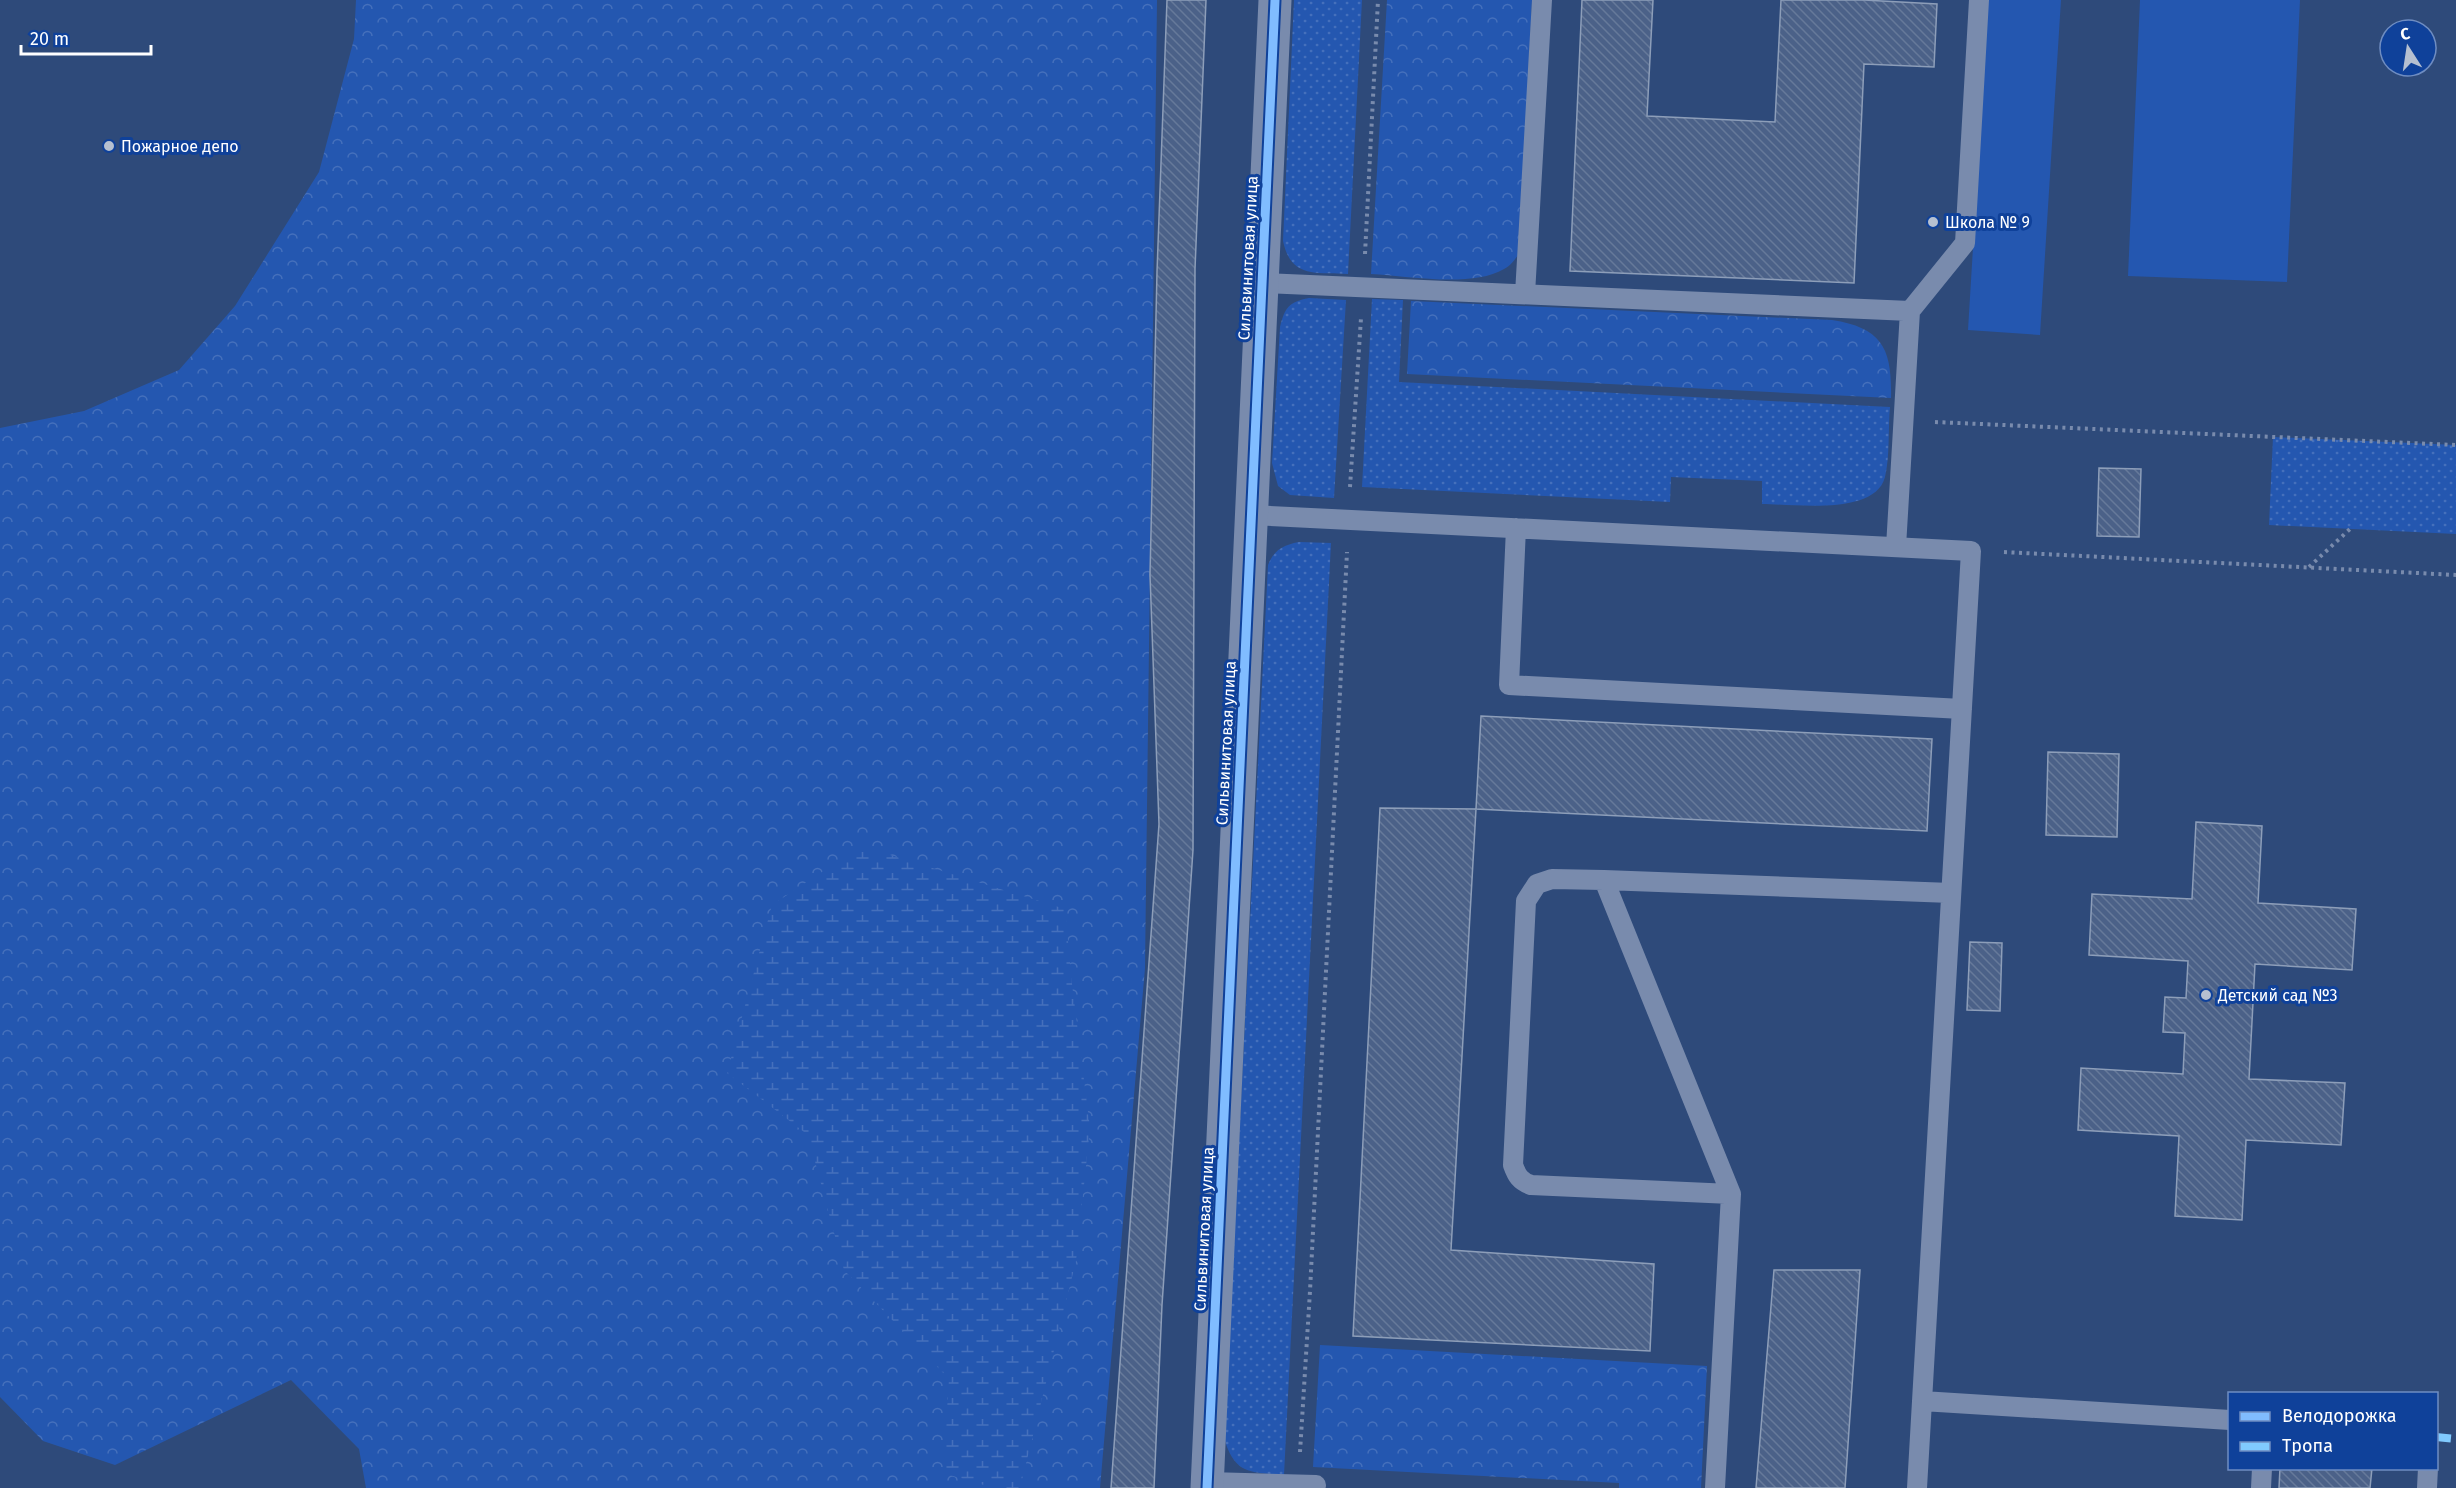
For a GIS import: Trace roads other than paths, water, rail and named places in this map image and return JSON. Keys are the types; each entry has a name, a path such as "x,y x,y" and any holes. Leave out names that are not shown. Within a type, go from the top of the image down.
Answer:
{"street":[{"name":"Сильвинитовая улица","path":"1208,1485 1275,0"}],"lane":[{"path":"1525,294 1542,0"},
{"path":"1896,547 1910,311 1965,243 1979,0"},
{"path":"1262,283 1910,311"},
{"path":"1252,515 1971,551 1917,1488"},
{"path":"1516,528 1509,685 1962,709"},
{"path":"1731,1194 1531,1185 1521,1181 1516,1174 1513,1165 1526,901 1537,884 1552,879 1604,880 1951,893"},
{"path":"1604,880 1731,1194 1715,1488"},
{"path":"1922,1401 2228,1420"},
{"path":"2261,1488 2262,1470"},
{"path":"2427,1488 2428,1470"},
{"path":"1208,1485 1307,1485"}],"place":[{"name":"Пожарное депо","path":"109,146"},
{"name":"Школа № 9","path":"1933,222"},
{"name":"Детский сад №3","path":"2206,995"}]}
